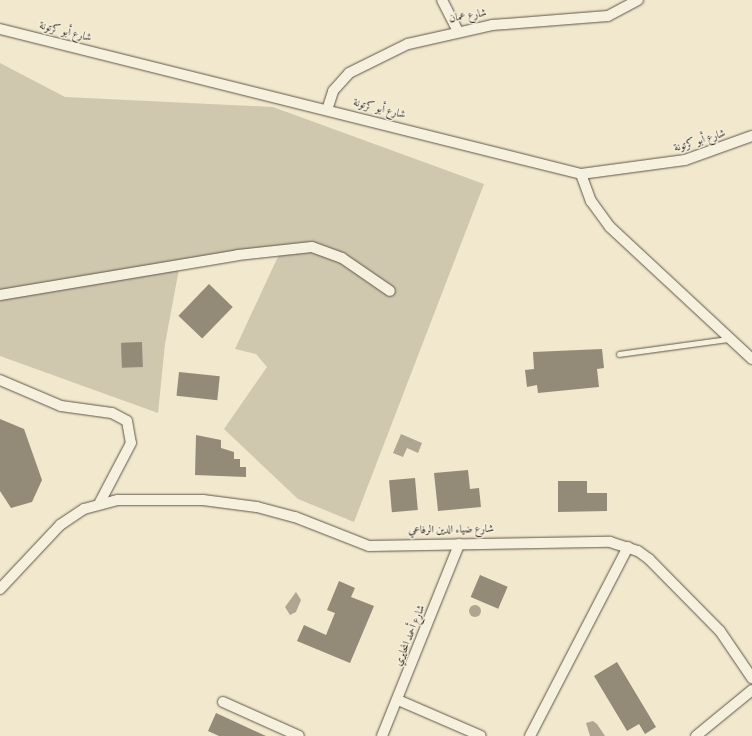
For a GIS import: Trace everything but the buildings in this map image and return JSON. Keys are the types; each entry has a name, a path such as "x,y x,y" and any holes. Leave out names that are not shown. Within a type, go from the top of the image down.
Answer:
{"street":[{"path":"442,0 457,30"},
{"name":"شارع عمان","path":"327,110 332,91 355,69 408,44 457,30 594,18 621,11 638,0"},
{"name":"شارع أبو كرتونة","path":"0,29 581,174 685,160 752,136"},
{"path":"581,174 591,201 610,227 752,359"},
{"path":"0,295 238,254 312,247 342,258 390,291"},
{"path":"0,380 61,406 112,413 127,422 131,443 100,502 60,525 0,589"},
{"name":"شارع ضياء الدين الرفاعي","path":"100,502 222,501 284,514 369,546 583,541 628,546 649,559 702,612 752,678"},
{"name":"شارع أحمد المحايري","path":"382,736 398,700 460,544"},
{"path":"530,736 628,546"},
{"path":"696,736 752,690"},
{"path":"398,700 482,736"},
{"path":"223,702 299,736"}],"lane":[{"path":"619,354 729,339"}],"shaded area":[{"path":"0,63 65,97 273,107 484,184 354,522 298,499 224,429 267,367 256,354 235,349 282,248 179,269 165,344 158,413 0,356"},
{"path":"401,434 422,443 418,453 407,448 403,457 393,453"},
{"path":"296,592 301,600 296,612 290,615 285,607"},
{"path":"475,605 479,607 481,611 479,615 475,617 471,615 469,611 471,607"},
{"path":"593,721 597,724 605,736 590,736 586,723"}]}
